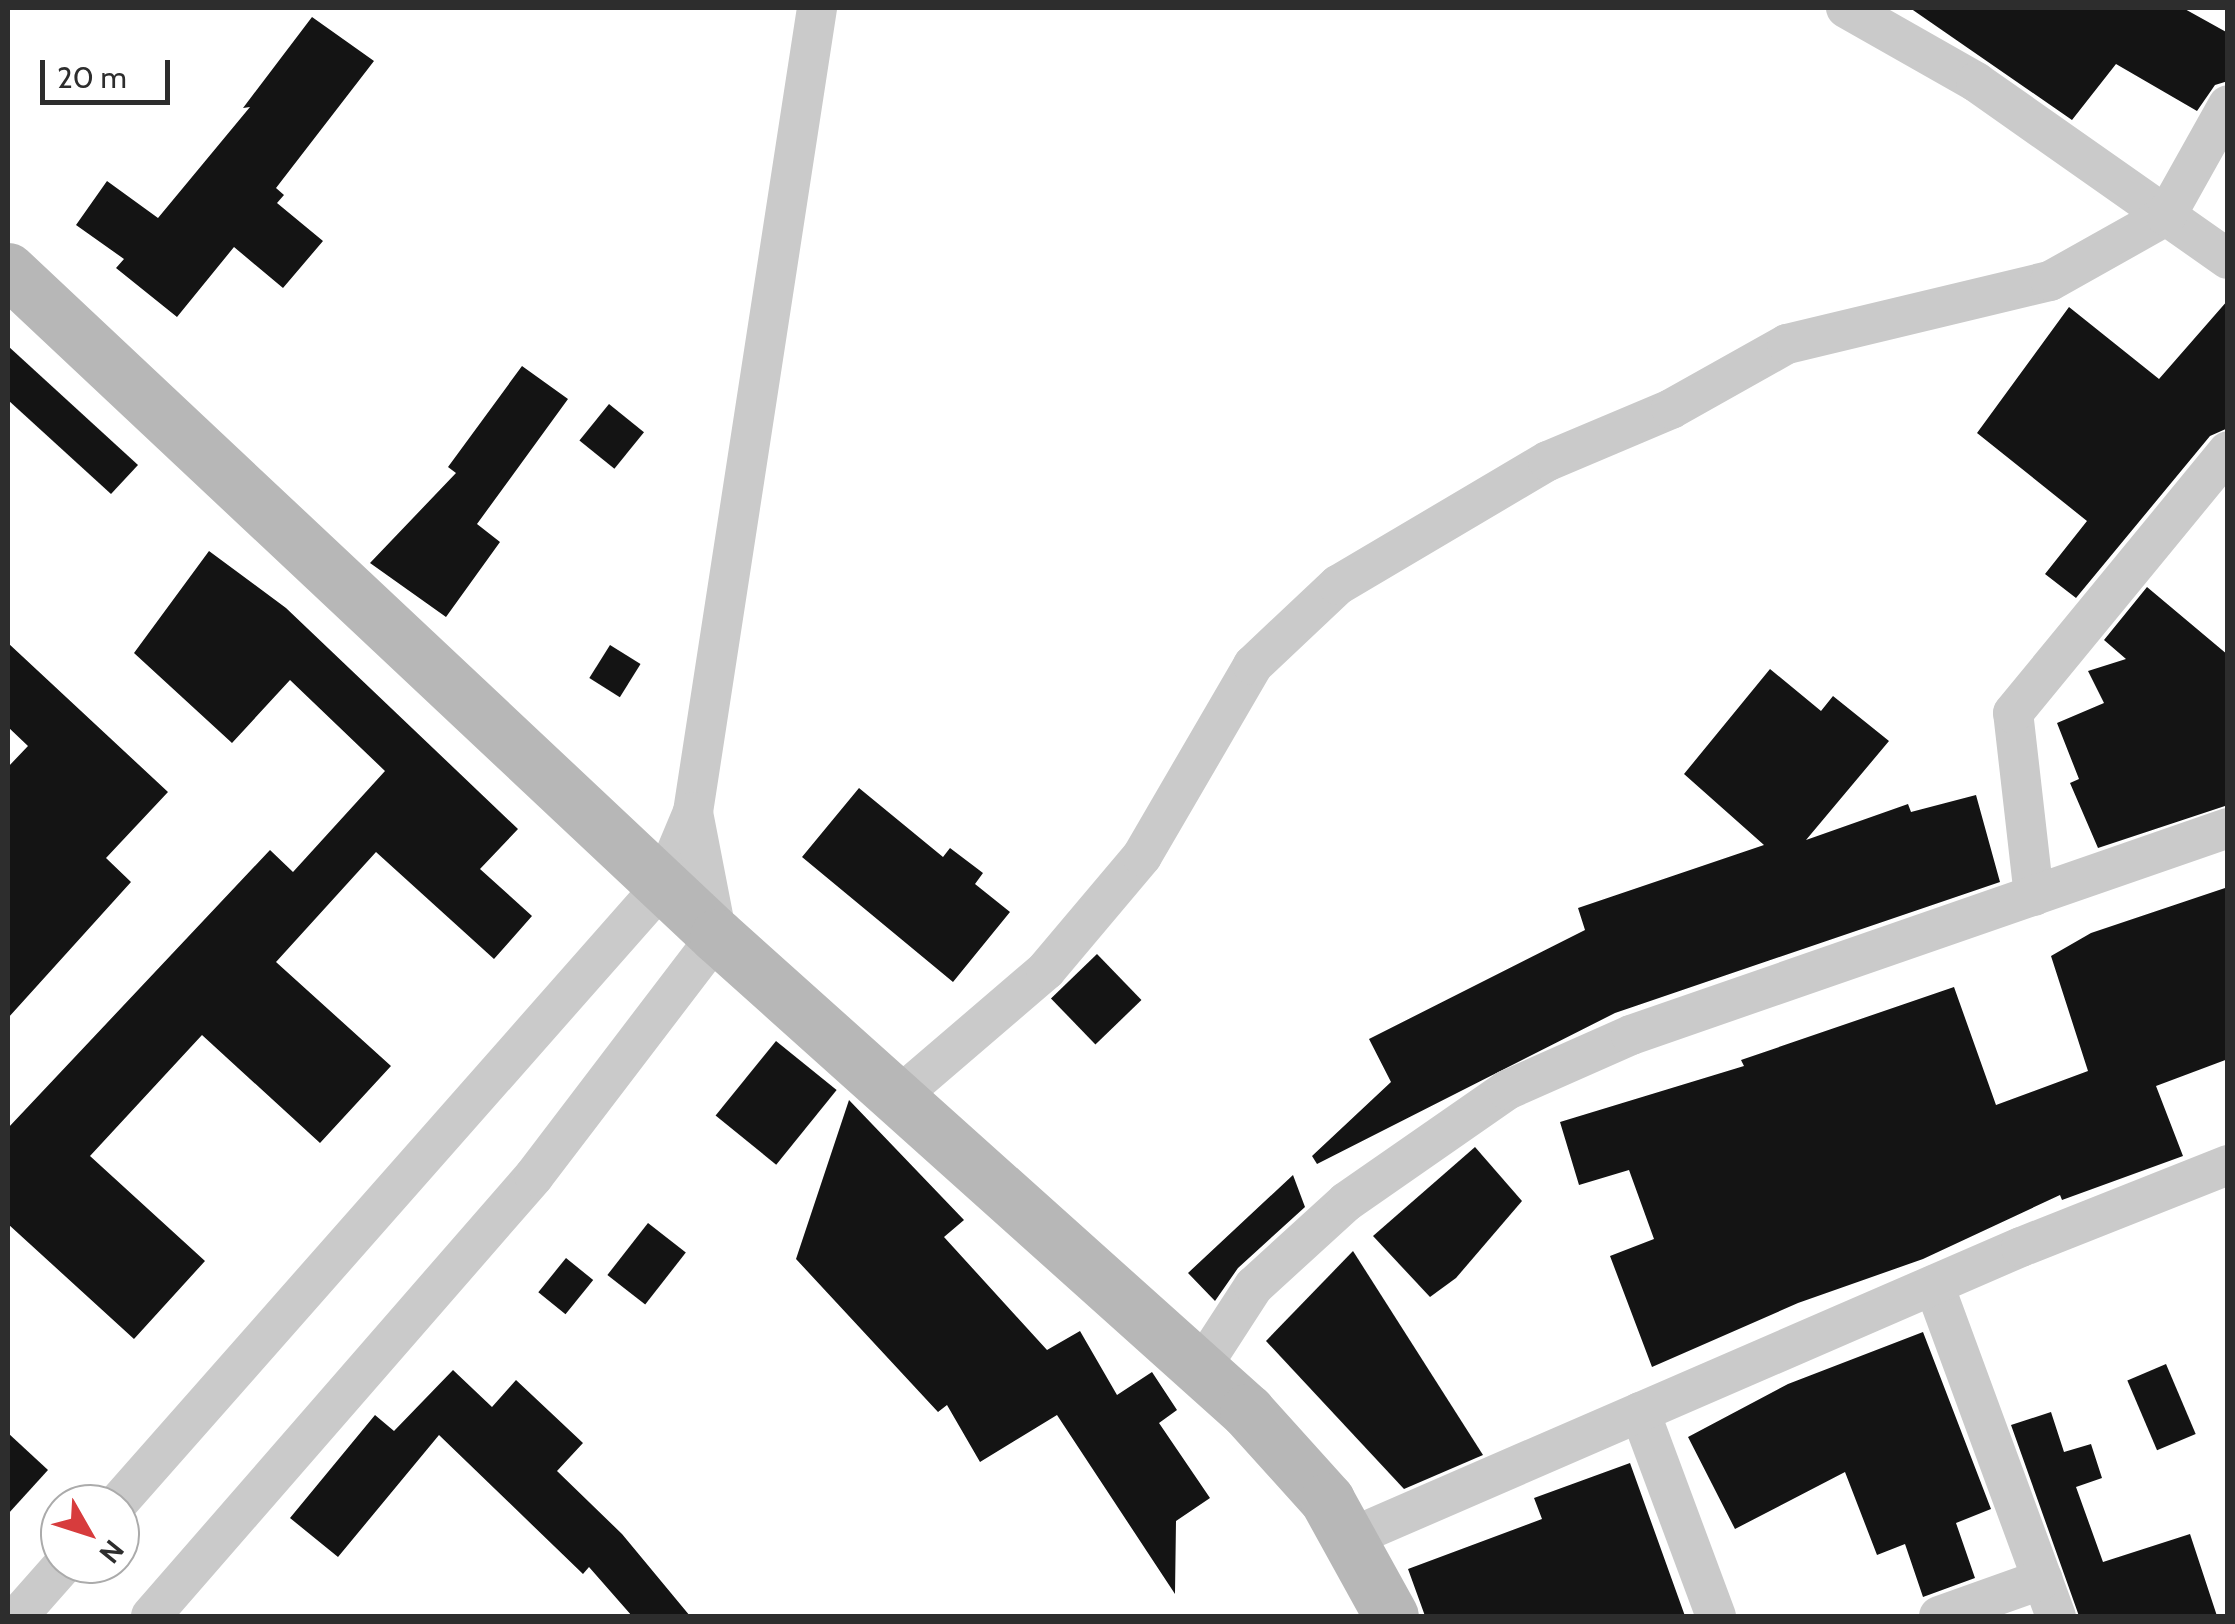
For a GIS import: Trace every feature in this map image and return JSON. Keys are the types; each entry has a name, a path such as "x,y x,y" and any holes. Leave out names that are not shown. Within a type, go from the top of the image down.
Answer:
{"street":[{"path":"135,1484 662,886 693,812 817,8"},
{"path":"1846,8 1976,82 2228,259"},
{"path":"894,1094 1046,970 1142,856 1253,665 1338,584 1548,461 1671,409 1787,344 2050,281 2166,216 2228,105"},
{"path":"8,270 662,886 1200,1370 1327,1500 1391,1616"},
{"path":"2034,896 2014,713 2228,451"},
{"path":"150,1616 534,1176 717,936 693,812"},
{"path":"1200,1370 1254,1286 1306,1238 1346,1202 1507,1090 1632,1034 2228,828"},
{"path":"1350,1538 1934,1285 2223,1179"},
{"path":"1934,1285 2056,1616"},
{"path":"1640,1412 1716,1616"},
{"path":"1939,1616 2042,1579"},
{"path":"18,1616 46,1584"}],"building":[{"path":"1910,8 2183,8 2228,33 2228,81 2215,85 2197,111 2116,64 2072,120"},
{"path":"312,17 374,61 276,188 284,195 277,203 323,241 283,288 234,247 177,317 116,268 124,259 76,225 107,181 158,218 250,107 243,108"},
{"path":"2228,300 2228,428 2210,436 2076,598 2045,574 2087,521 1977,433 2069,307 2159,379"},
{"path":"8,346 138,465 111,494 8,400"},
{"path":"522,366 568,399 477,524 500,542 446,617 370,563 456,473 448,467"},
{"path":"609,404 644,432 614,469 579,441"},
{"path":"209,551 286,608 518,829 480,869 532,916 494,959 376,852 276,962 391,1066 320,1143 202,1035 90,1156 205,1261 134,1339 8,1224 8,1128 270,850 293,872 385,771 290,680 232,743 134,653"},
{"path":"2147,587 2228,655 2228,805 2098,848 2070,783 2079,779 2057,723 2104,703 2088,671 2126,659 2104,640"},
{"path":"8,643 168,792 106,858 131,882 8,1018 8,767 28,746 8,727"},
{"path":"610,645 641,664 620,697 589,678"},
{"path":"1770,669 1821,711 1833,696 1889,741 1806,840 1908,804 1911,812 1976,795 2000,882 1615,1013 1317,1164 1312,1156 1391,1082 1369,1039 1585,930 1578,908 1764,845 1684,774"},
{"path":"859,788 943,857 950,848 983,873 975,884 1010,912 953,982 802,857"},
{"path":"2228,887 2228,1059 2156,1086 2183,1156 2062,1200 2060,1195 1923,1259 1798,1303 1652,1367 1610,1256 1654,1239 1629,1170 1579,1185 1560,1122 1744,1066 1741,1060 1954,987 1996,1105 2088,1071 2051,956 2091,933"},
{"path":"1097,954 1141,1000 1095,1044 1051,998"},
{"path":"776,1041 837,1090 776,1165 716,1116"},
{"path":"849,1100 964,1220 944,1237 1047,1350 1080,1331 1117,1395 1152,1372 1177,1410 1159,1423 1210,1498 1176,1521 1175,1594 1057,1415 980,1462 947,1405 938,1412 796,1259"},
{"path":"1475,1147 1522,1201 1456,1278 1430,1297 1373,1236"},
{"path":"1293,1175 1305,1207 1238,1268 1215,1301 1188,1273"},
{"path":"648,1223 686,1253 645,1305 607,1275"},
{"path":"1353,1251 1483,1455 1404,1489 1266,1341"},
{"path":"566,1258 593,1280 566,1314 538,1292"},
{"path":"1923,1332 1991,1509 1956,1523 1975,1578 1923,1597 1905,1544 1877,1555 1845,1472 1735,1529 1688,1437 1788,1384"},
{"path":"2166,1364 2196,1434 2157,1450 2127,1380"},
{"path":"453,1370 492,1407 516,1380 583,1443 557,1471 622,1534 690,1616 632,1616 589,1567 583,1574 439,1435 338,1557 290,1518 375,1415 394,1431"},
{"path":"2051,1412 2064,1452 2091,1444 2102,1478 2076,1487 2103,1562 2190,1534 2217,1616 2079,1616 2011,1425"},
{"path":"8,1433 48,1470 8,1514"},
{"path":"1630,1463 1685,1616 1425,1616 1408,1569 1542,1519 1534,1498"}]}
